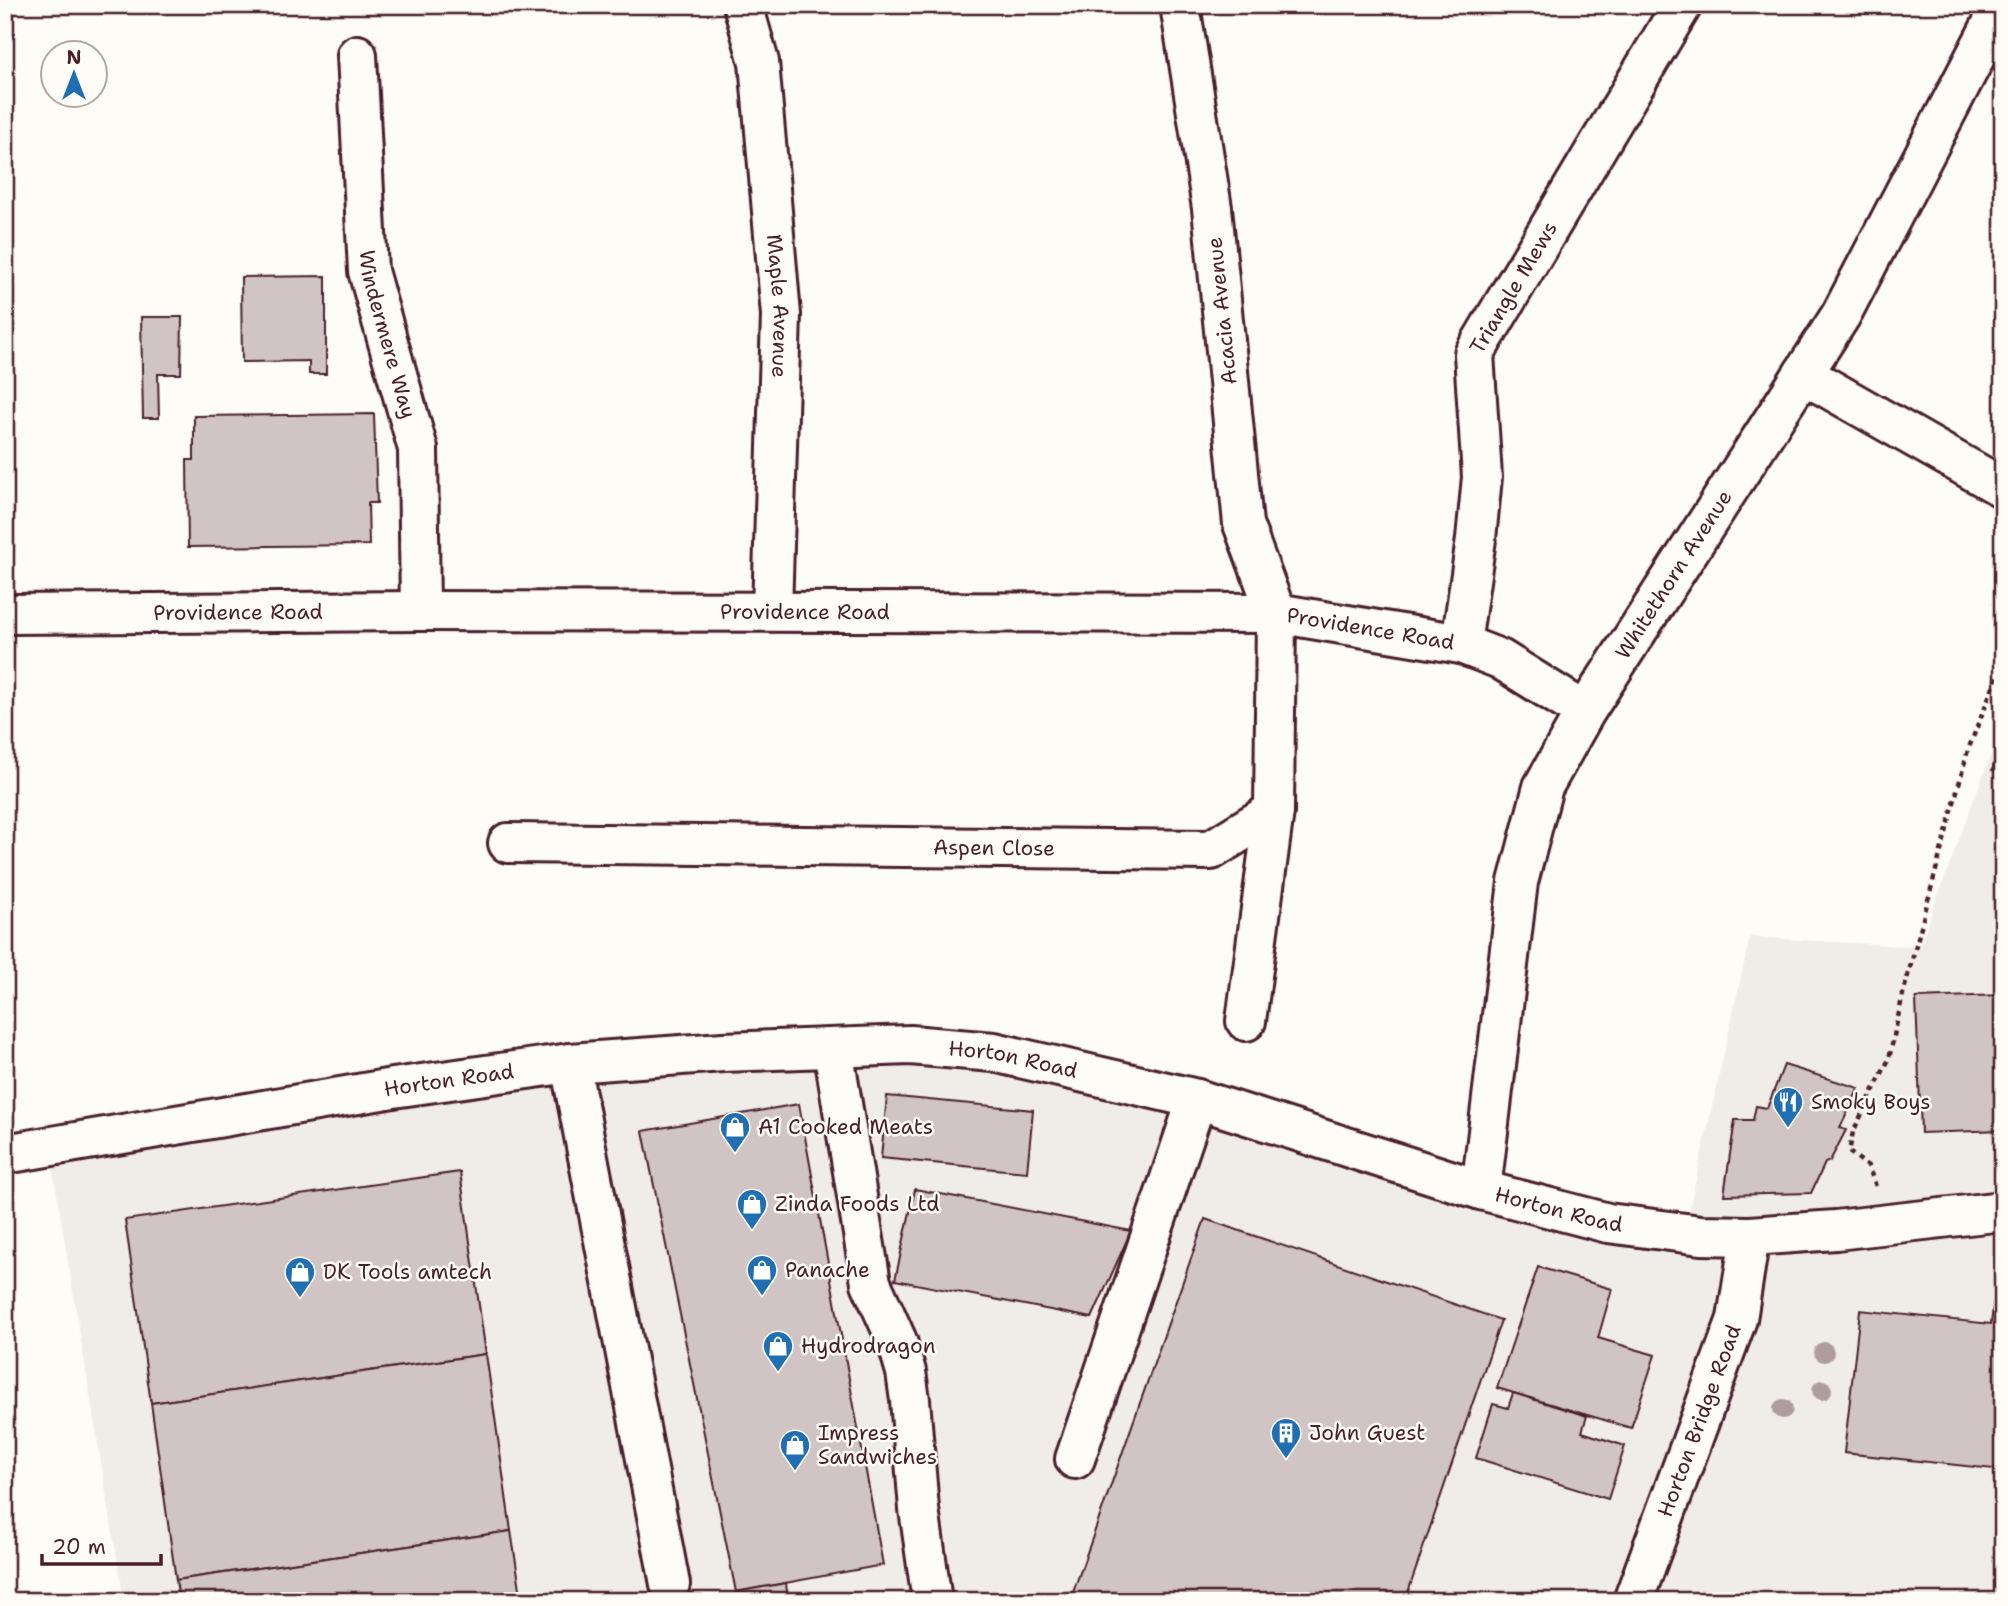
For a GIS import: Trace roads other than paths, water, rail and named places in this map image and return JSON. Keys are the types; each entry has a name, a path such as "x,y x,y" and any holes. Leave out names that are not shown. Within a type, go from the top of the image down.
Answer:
{"street":[{"name":"Maple Avenue","path":"743,5 759,62 780,315 772,611"},
{"name":"Acacia Avenue","path":"1180,5 1212,208 1244,524 1276,613"},
{"name":"Triangle Mews","path":"1461,644 1482,477 1474,354 1682,5"},
{"name":"Whitethorn Avenue","path":"1481,1190 1518,882 1543,787 1585,712 1841,315 2002,5"},
{"name":"Windermere Way","path":"357,55 368,271 418,449 420,611"},
{"path":"1803,374 2003,488"},
{"name":"Providence Road","path":"5,614 420,611 1276,613 1461,644 1500,659 1585,712"},
{"path":"1246,1021 1274,811 1276,613"},
{"name":"Aspen Close","path":"508,843 1211,850 1274,811"},
{"name":"Horton Road","path":"5,1154 393,1088 570,1062 723,1052 910,1045 994,1052 1197,1099 1481,1190 1608,1223 1701,1235 1750,1236 1836,1230 2003,1211"},
{"path":"833,1048 871,1283 903,1356 906,1372 919,1509 932,1601"},
{"path":"570,1062 670,1584"},
{"path":"1076,1459 1197,1099"},
{"name":"Horton Bridge Road","path":"1633,1601 1719,1408 1750,1236"}],"place":[{"name":"Smoky Boys","path":"1788,1129"},
{"name":"A1 Cooked Meats","path":"735,1154"},
{"name":"Zinda Foods Ltd","path":"752,1231"},
{"name":"Panache","path":"762,1297"},
{"name":"DK Tools amtech","path":"300,1299"},
{"name":"Hydrodragon","path":"778,1373"},
{"name":"John Guest","path":"1286,1460"},
{"name":"Impress Sandwiches","path":"795,1472"}]}
